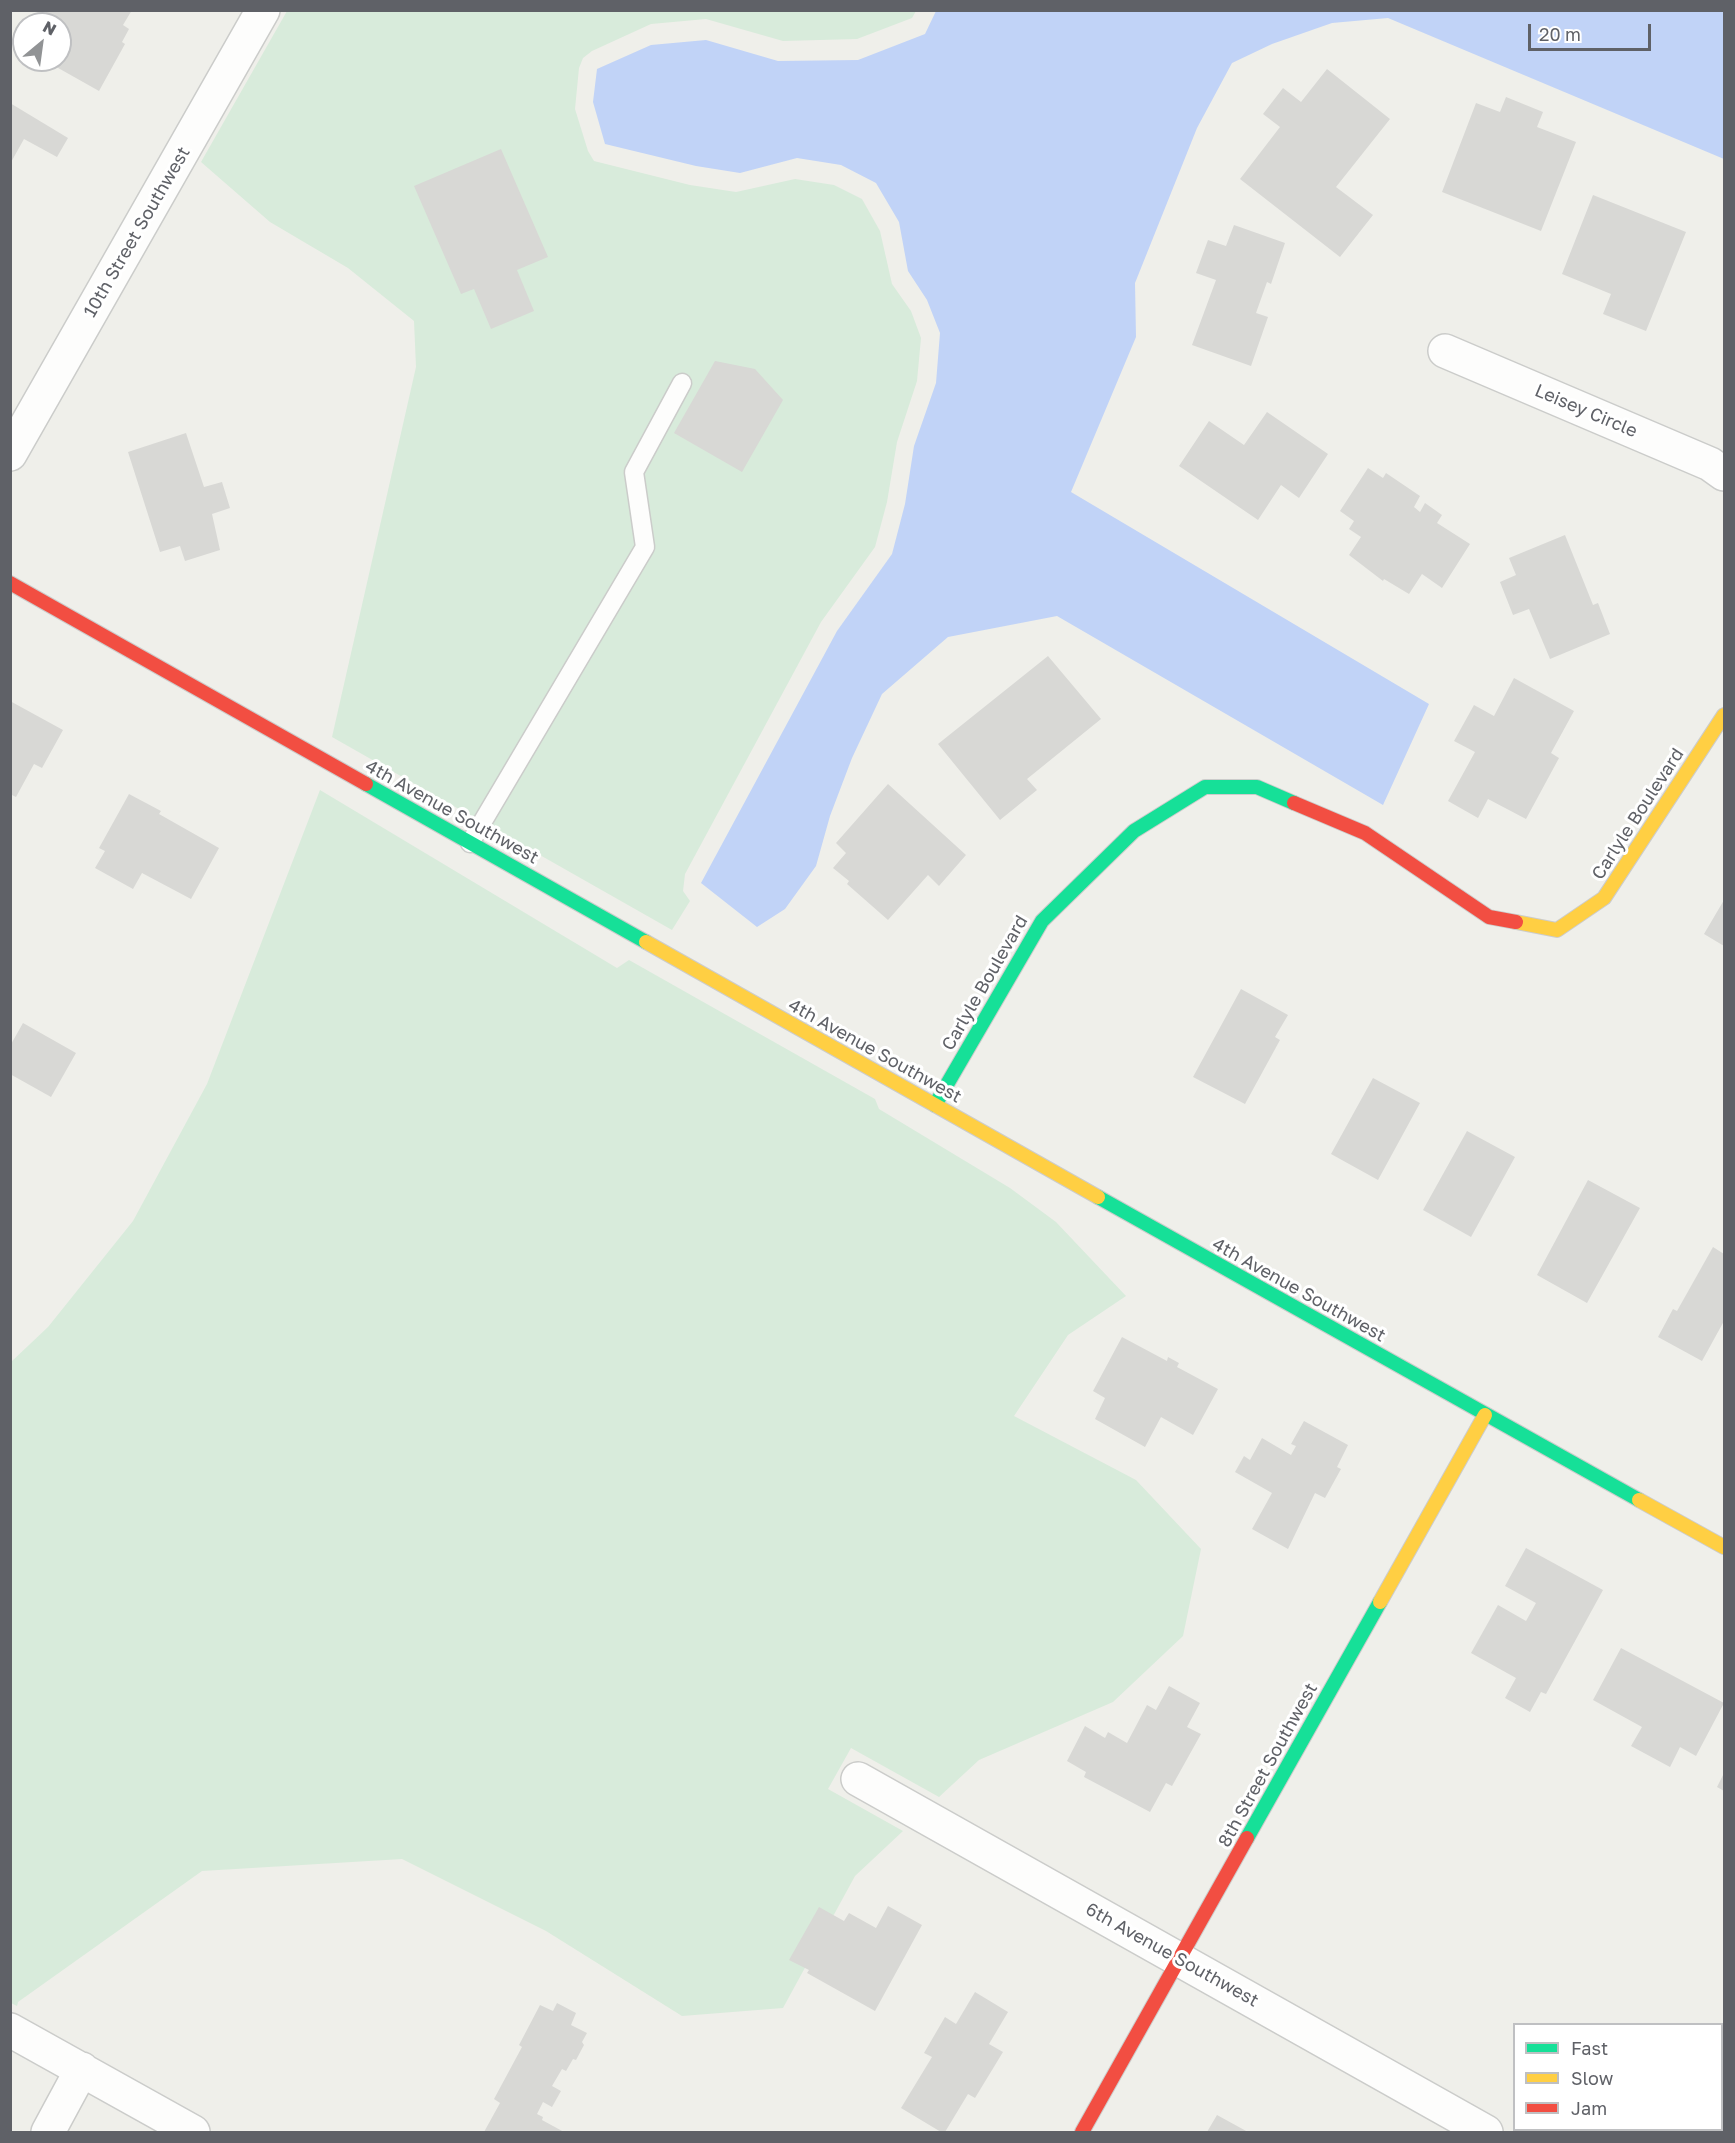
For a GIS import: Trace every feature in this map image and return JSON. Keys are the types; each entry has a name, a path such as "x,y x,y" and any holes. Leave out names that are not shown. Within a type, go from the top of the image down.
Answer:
{"street":[{"name":"10th Street Southwest","path":"10,454 262,10"},
{"name":"Leisey Circle","path":"1445,351 1710,464 1725,474"},
{"name":"4th Avenue Southwest","path":"10,583 1485,1415 1725,1547"},
{"name":"Carlyle Boulevard","path":"935,1105 1042,921 1134,831 1205,787 1257,787 1365,833 1489,917 1557,930 1604,898 1725,715"},
{"name":"8th Street Southwest","path":"1082,2133 1485,1415"},
{"name":"6th Avenue Southwest","path":"858,1779 1486,2133"},
{"path":"10,2030 192,2133"},
{"path":"48,2133 82,2069"}],"lane":[{"path":"470,843 645,547 634,472 682,383"}],"green space":[{"path":"287,11 916,11 912,18 857,39 783,41 706,19 651,24 592,51 583,58 579,68 575,109 588,151 594,161 690,185 736,192 795,179 834,185 862,199 880,231 892,284 911,311 921,338 917,381 897,442 887,502 875,547 821,622 685,874 683,891 690,901 672,930 332,737 416,367 414,321 348,268 270,222 201,162"},
{"path":"320,790 617,968 629,960 875,1099 879,1109 1010,1188 1056,1222 1126,1296 1068,1335 1014,1416 1136,1480 1201,1549 1183,1636 1113,1702 979,1760 939,1797 851,1748 828,1789 903,1831 855,1876 783,2008 682,2016 546,1931 402,1859 202,1871 18,2002 17,2006 11,2003 11,1362 48,1327 133,1221 207,1084"}],"water":[{"path":"936,11 1724,11 1724,159 1388,18 1332,23 1272,44 1232,63 1197,128 1135,283 1136,337 1071,492 1429,704 1383,805 1057,616 948,637 882,694 852,758 830,816 816,866 785,909 757,927 701,883 837,631 892,554 905,504 914,446 936,383 940,333 927,300 908,271 899,222 876,183 841,165 797,158 740,173 696,166 605,144 593,102 597,69 651,45 706,40 778,61 858,60 925,34"}],"building":[{"path":"47,10 132,10 123,25 129,29 122,42 125,44 99,91 65,72 72,72 72,12 46,12"},
{"path":"1327,69 1390,119 1336,187 1373,215 1340,257 1240,179 1280,127 1263,114 1283,88 1301,102"},
{"path":"1506,97 1543,112 1537,127 1576,142 1541,231 1442,192 1476,103 1500,112"},
{"path":"10,103 68,138 57,157 24,139 10,164"},
{"path":"501,149 548,257 517,270 534,311 491,329 474,289 461,294 414,186"},
{"path":"1593,195 1686,232 1646,331 1603,314 1611,294 1562,274"},
{"path":"1234,225 1285,243 1271,284 1267,282 1256,313 1268,317 1251,366 1192,345 1216,280 1196,273 1208,240 1226,246"},
{"path":"715,361 755,369 783,400 742,472 674,433"},
{"path":"1267,412 1328,454 1299,498 1281,485 1258,520 1179,466 1209,421 1244,445"},
{"path":"186,433 204,487 222,482 230,508 212,514 220,550 185,561 180,546 160,552 128,452"},
{"path":"1368,468 1383,478 1386,473 1420,496 1414,507 1420,512 1425,503 1442,515 1437,523 1470,544 1442,588 1422,574 1409,594 1384,579 1383,581 1349,555 1361,537 1349,529 1354,521 1340,511"},
{"path":"1565,535 1593,605 1598,603 1610,634 1550,659 1529,609 1513,615 1500,582 1516,575 1509,558"},
{"path":"1048,656 1101,719 1027,779 1037,790 1000,820 938,744"},
{"path":"1514,678 1574,711 1551,753 1559,758 1526,819 1488,799 1478,818 1448,801 1475,752 1454,741 1474,705 1494,716"},
{"path":"10,701 63,730 42,768 34,764 16,797 10,794"},
{"path":"888,784 966,855 939,886 928,875 888,920 847,884 849,881 833,868 846,853 836,843"},
{"path":"129,794 161,811 159,814 219,848 191,899 142,873 133,889 95,868 105,851 99,848"},
{"path":"1724,900 1724,946 1704,934"},
{"path":"1241,989 1288,1015 1275,1037 1280,1040 1245,1104 1193,1077"},
{"path":"23,1023 76,1053 51,1097 10,1074 10,1046"},
{"path":"1373,1078 1420,1103 1378,1180 1331,1154"},
{"path":"1467,1131 1515,1157 1471,1237 1423,1210"},
{"path":"1588,1180 1640,1208 1587,1303 1537,1275"},
{"path":"1713,1247 1724,1254 1724,1321 1702,1361 1658,1337 1673,1309 1677,1311"},
{"path":"1122,1337 1167,1361 1168,1357 1179,1363 1177,1367 1218,1389 1193,1435 1161,1417 1145,1447 1095,1419 1105,1398 1093,1391"},
{"path":"1304,1421 1348,1445 1337,1467 1341,1469 1325,1498 1315,1493 1288,1549 1252,1529 1272,1493 1235,1472 1244,1456 1250,1460 1262,1438 1291,1455 1296,1446 1291,1444"},
{"path":"1526,1548 1603,1590 1546,1694 1541,1692 1530,1712 1505,1698 1516,1678 1471,1653 1498,1605 1526,1621 1536,1603 1505,1586"},
{"path":"1621,1648 1724,1703 1696,1756 1680,1747 1670,1767 1631,1746 1642,1727 1593,1700"},
{"path":"1169,1686 1200,1703 1187,1727 1201,1734 1172,1786 1166,1783 1150,1812 1084,1777 1086,1772 1067,1761 1085,1726 1105,1738 1108,1732 1127,1743 1147,1705 1156,1710"},
{"path":"1724,1773 1724,1791 1717,1787"},
{"path":"888,1906 922,1925 875,2011 807,1973 809,1970 789,1960 819,1907 844,1921 849,1913 876,1928"},
{"path":"975,1992 1008,2012 989,2044 1003,2052 975,2098 968,2094 945,2132 941,2132 901,2108 932,2057 924,2053 945,2017 956,2024"},
{"path":"557,2003 576,2013 571,2025 587,2033 576,2060 573,2059 566,2071 562,2069 552,2086 561,2091 552,2107 543,2102 537,2114 543,2117 542,2120 564,2132 484,2132 500,2103 494,2099 522,2047 519,2045 540,2005 553,2011"},
{"path":"1217,2115 1248,2132 1207,2132"}],"traffic: fast":[{"path":"366,784 646,942"},
{"path":"935,1105 1042,921 1134,831 1205,787 1257,787 1294,803"},
{"path":"1098,1197 1639,1500"},
{"path":"1247,1838 1380,1602"}],"traffic: slow":[{"path":"1516,922 1557,930 1604,898 1724,715"},
{"path":"646,942 1098,1197"},
{"path":"1380,1602 1485,1415"},
{"path":"1639,1500 1724,1547"}],"traffic: jam":[{"path":"10,583 366,784"},
{"path":"1294,803 1365,833 1489,917 1516,922"},
{"path":"1082,2132 1247,1838"}]}
